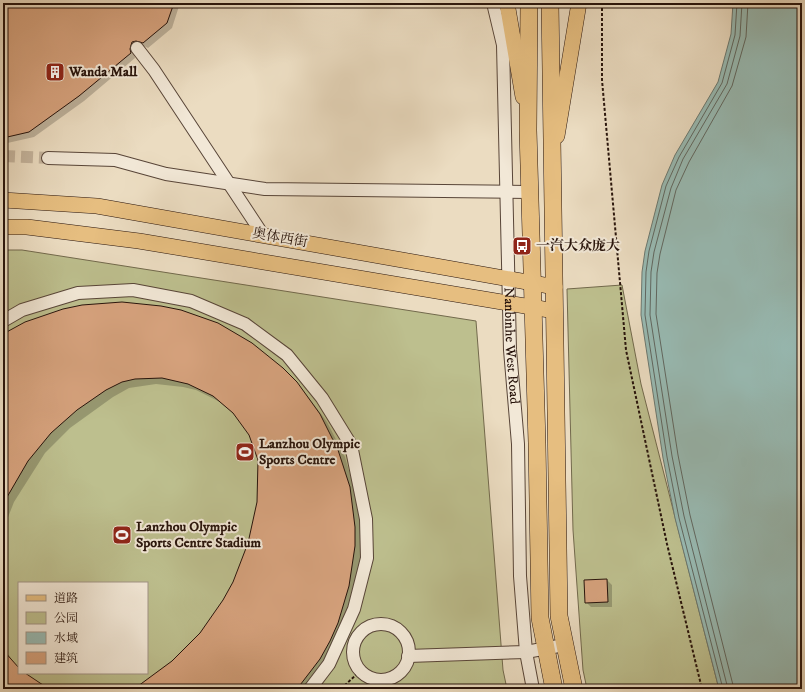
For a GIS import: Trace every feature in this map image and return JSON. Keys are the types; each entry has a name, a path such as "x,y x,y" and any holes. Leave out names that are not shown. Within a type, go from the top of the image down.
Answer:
{"highway":[{"name":"Nanbinhe West Road","path":"529,3 528,130 533,283 540,618 554,689"},
{"path":"550,3 559,616 574,689"}],"main road":[{"path":"507,3 528,130"},
{"path":"553,161 578,6"},
{"name":"奥体西街","path":"3,200 97,206 555,287"},
{"name":"奥体西街","path":"3,227 27,227 139,241 555,311"}],"street":[{"name":"Nanbinhe West Road","path":"493,3 503,45 510,350 518,444 520,576 526,652 533,689"},
{"path":"137,48 154,70 263,235"},
{"path":"48,158 116,160 166,174 265,189 530,192"},
{"path":"3,321 22,310 78,293 133,290 191,301 245,324 287,356 322,398 351,445 361,487 366,519 367,558 354,609 342,638 328,664 310,689"},
{"path":"382,624 391,626 399,631 405,638 408,647 408,656 406,665 400,672 388,679 375,680 360,671 353,654 353,645 357,636 364,630 372,625 382,624"},
{"path":"342,638 353,645"},
{"path":"408,656 526,652 564,645"}],"path":[{"path":"602,3 602,80 626,350 667,544 702,689"},
{"path":"342,689 360,671"}],"green space":[{"name":"Lanzhou Olympic Sports Centre","path":"3,250 22,250 476,321 503,670 507,689 3,689"},
{"path":"622,285 641,384 719,689 587,689 583,670 573,530 567,289"}],"water":[{"path":"733,3 802,3 802,689 719,689 675,518 663,458 641,315 642,272 645,251 662,185 675,155 718,82 731,34"}],"building":[{"name":"Wanda Mall","path":"3,3 174,3 167,23 143,43 136,41 132,42 130,49 131,53 79,96 29,132 3,138"},
{"path":"122,302 161,306 181,310 218,323 252,343 283,368 297,382 320,414 338,450 350,487 355,527 355,546 349,586 338,623 330,641 320,659 297,689 134,689 172,661 200,633 223,600 233,582 248,543 257,502 258,460 249,435 233,413 213,396 188,384 162,378 135,379 122,382 106,390 77,410 51,433 28,461 3,504 3,334 25,322 63,309 82,305"},
{"path":"607,579 608,602 585,603 584,580"},
{"path":"3,650 18,667 18,674 26,674 49,689 3,689"}],"tunnel":[{"path":"3,156 48,158"}],"place":[{"name":"Wanda Mall","path":"55,72"},
{"name":"一汽大众庞大","path":"522,246"},
{"name":"Lanzhou Olympic Sports Centre","path":"245,452"},
{"name":"Lanzhou Olympic Sports Centre Stadium","path":"122,535"}]}
